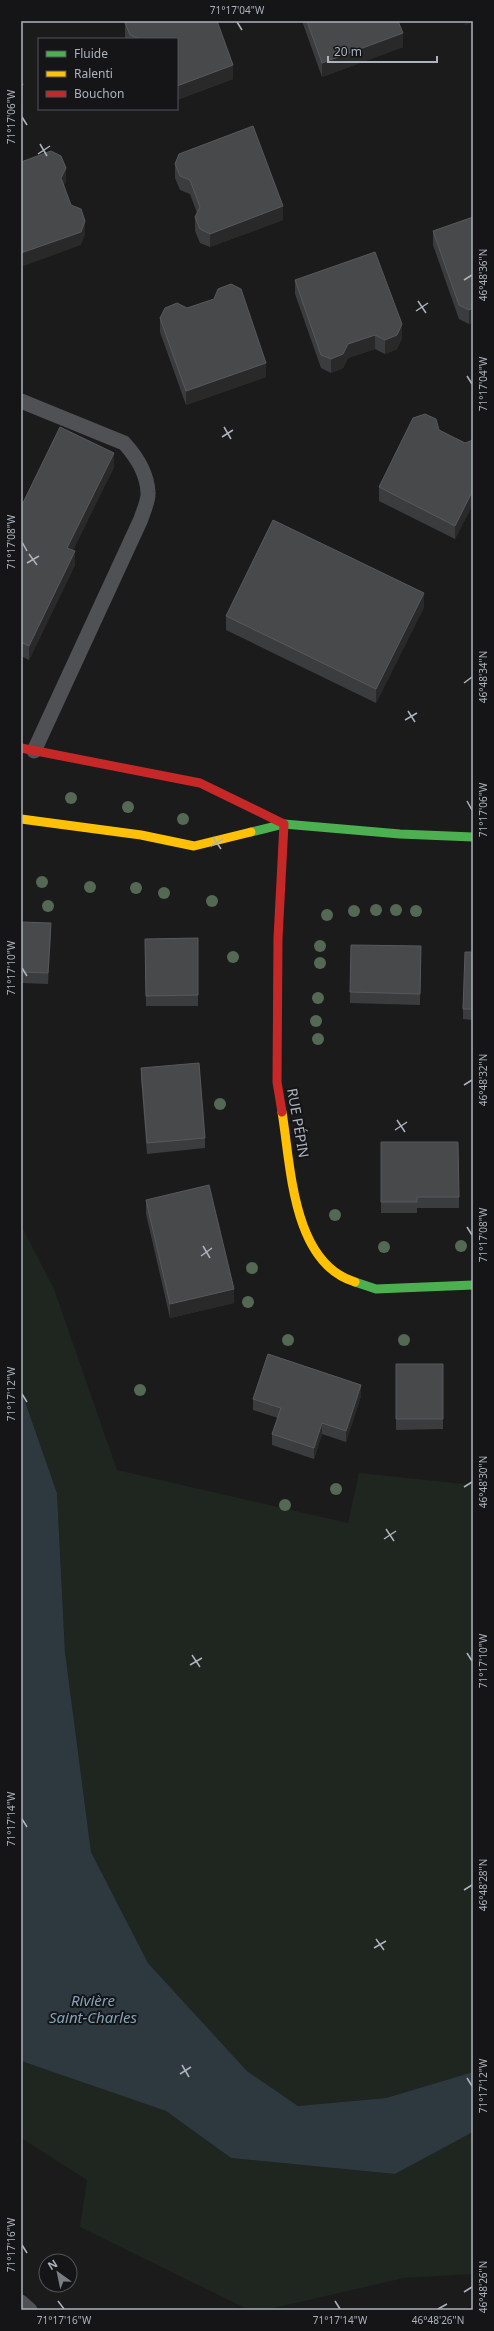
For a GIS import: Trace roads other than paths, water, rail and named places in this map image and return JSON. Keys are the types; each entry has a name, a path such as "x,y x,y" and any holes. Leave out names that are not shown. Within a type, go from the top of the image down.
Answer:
{"main road":[{"path":"27,749 200,783 284,824"},
{"path":"21,819 141,835 194,846 284,824 400,834 473,837"},
{"name":"RUE PÉPIN","path":"284,824 278,938 277,1082 297,1204 307,1238 318,1255 341,1278 376,1289 473,1285"}],"lane":[{"path":"21,401 124,443 134,454 142,470 149,493 141,519 27,749"},
{"path":"21,2302 30,2310"}],"water":[{"name":"Rivière Saint-Charles","path":"21,1390 57,1493 65,1652 91,1852 148,1963 247,2071 298,2106 386,2098 473,2072 473,2132 395,2174 231,2158 166,2111 21,2061"}]}
